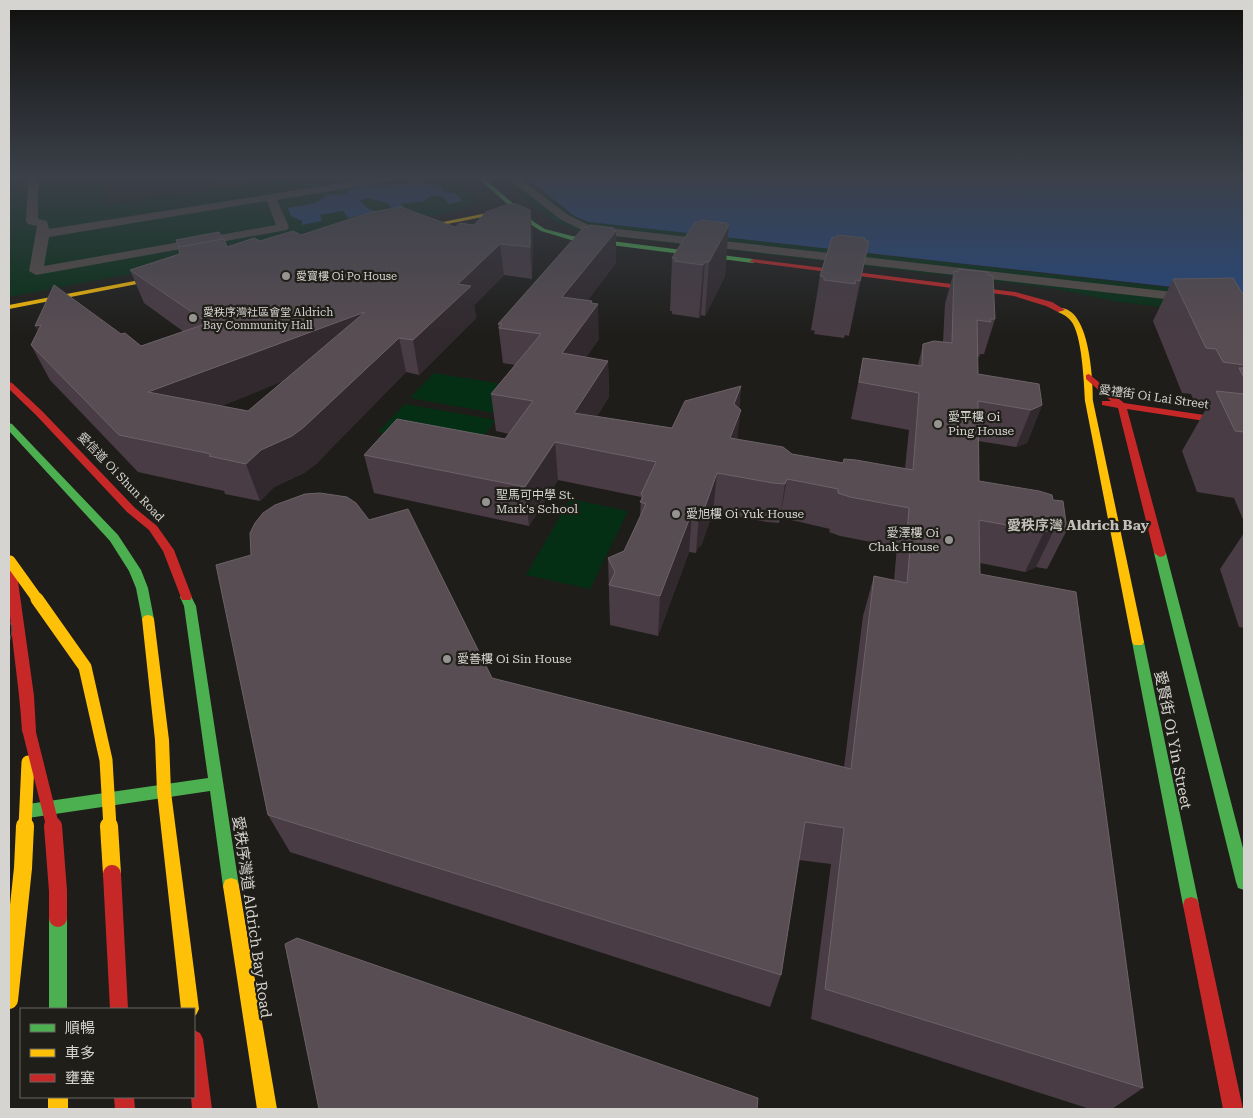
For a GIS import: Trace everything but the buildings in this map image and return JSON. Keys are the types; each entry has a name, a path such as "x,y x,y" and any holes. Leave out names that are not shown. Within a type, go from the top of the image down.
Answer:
{"main road":[{"path":"399,232 408,230"},
{"name":"愛賢街 Oi Yin Street","path":"544,230 571,238 1000,292 1028,297 1058,308 1076,324 1089,377 1089,401 1233,1109"},
{"path":"9,307 159,264 180,274"},
{"path":"1089,377 1122,406 1244,882"},
{"name":"愛信道 Oi Shun Road","path":"9,385 39,413 132,510 153,528 168,550 190,606 217,783"},
{"name":"愛禮街 Oi Lai Street","path":"1089,401 1244,424"},
{"path":"9,426 114,538 135,570 145,597 162,740 164,792 190,1008"},
{"path":"9,561 27,696 29,731 23,868 9,1000"},
{"path":"9,561 85,667 106,760 119,1008"},
{"path":"29,731 52,818 58,891 58,1008"},
{"path":"18,812 217,783"},
{"name":"愛秩序灣道 Aldrich Bay Road","path":"217,783 239,945 266,1109"},
{"path":"195,1048 202,1109"}],"street":[{"path":"43,230 36,271 159,264 272,230"},
{"path":"43,234 67,230"},
{"path":"598,230 1244,304"}],"green space":[{"path":"9,230 358,230 9,297"},
{"path":"576,230 661,230 1244,296 1244,317 1119,302 1051,288 583,233"},
{"path":"434,373 521,387 500,414 410,398"},
{"path":"405,404 496,420 473,450 378,432"},
{"path":"570,499 628,511 590,589 526,575"}],"water":[{"path":"662,230 1244,230 1244,295"}],"tram line":[{"path":"9,621 13,628 9,643"}],"traffic: fast":[{"path":"544,230 571,238 753,261"},
{"path":"9,426 114,538 135,570 142,588 148,619"},
{"path":"1160,553 1244,882"},
{"path":"186,597 190,606 231,886"},
{"path":"1138,642 1191,905"},
{"path":"28,811 217,783"},
{"path":"58,918 58,1008"}],"traffic: slow":[{"path":"9,307 171,276"},
{"path":"1061,310 1075,320 1084,348 1089,401 1138,642"},
{"path":"10,561 85,667 106,760 112,874"},
{"path":"148,619 162,740 164,792 190,1008"},
{"path":"9,1000 23,868 28,762"},
{"path":"231,886 267,1109"},
{"path":"58,1098 58,1109"}],"traffic: jam":[{"path":"753,261 1015,294 1049,304 1061,310"},
{"path":"1089,377 1122,406 1160,553"},
{"path":"9,385 39,413 131,510 153,528 168,550 186,597"},
{"path":"1105,403 1244,424"},
{"path":"9,560 27,696 29,731"},
{"path":"29,731 52,818 58,891 58,918"},
{"path":"112,874 119,1008"},
{"path":"1191,905 1233,1109"},
{"path":"195,1048 202,1109"},
{"path":"124,1098 125,1109"}],"place":[{"name":"愛寶樓 Oi Po House","path":"286,276"},
{"name":"愛秩序灣社區會堂 Aldrich Bay Community Hall","path":"193,318"},
{"name":"愛平樓 Oi Ping House","path":"938,424"},
{"name":"聖馬可中學 St. Mark's School","path":"486,502"},
{"name":"愛旭樓 Oi Yuk House","path":"676,514"},
{"name":"愛澤樓 Oi Chak House","path":"949,540"},
{"name":"愛善樓 Oi Sin House","path":"447,659"}],"district":[{"name":"愛秩序灣 Aldrich Bay","path":"1078,525"}]}
